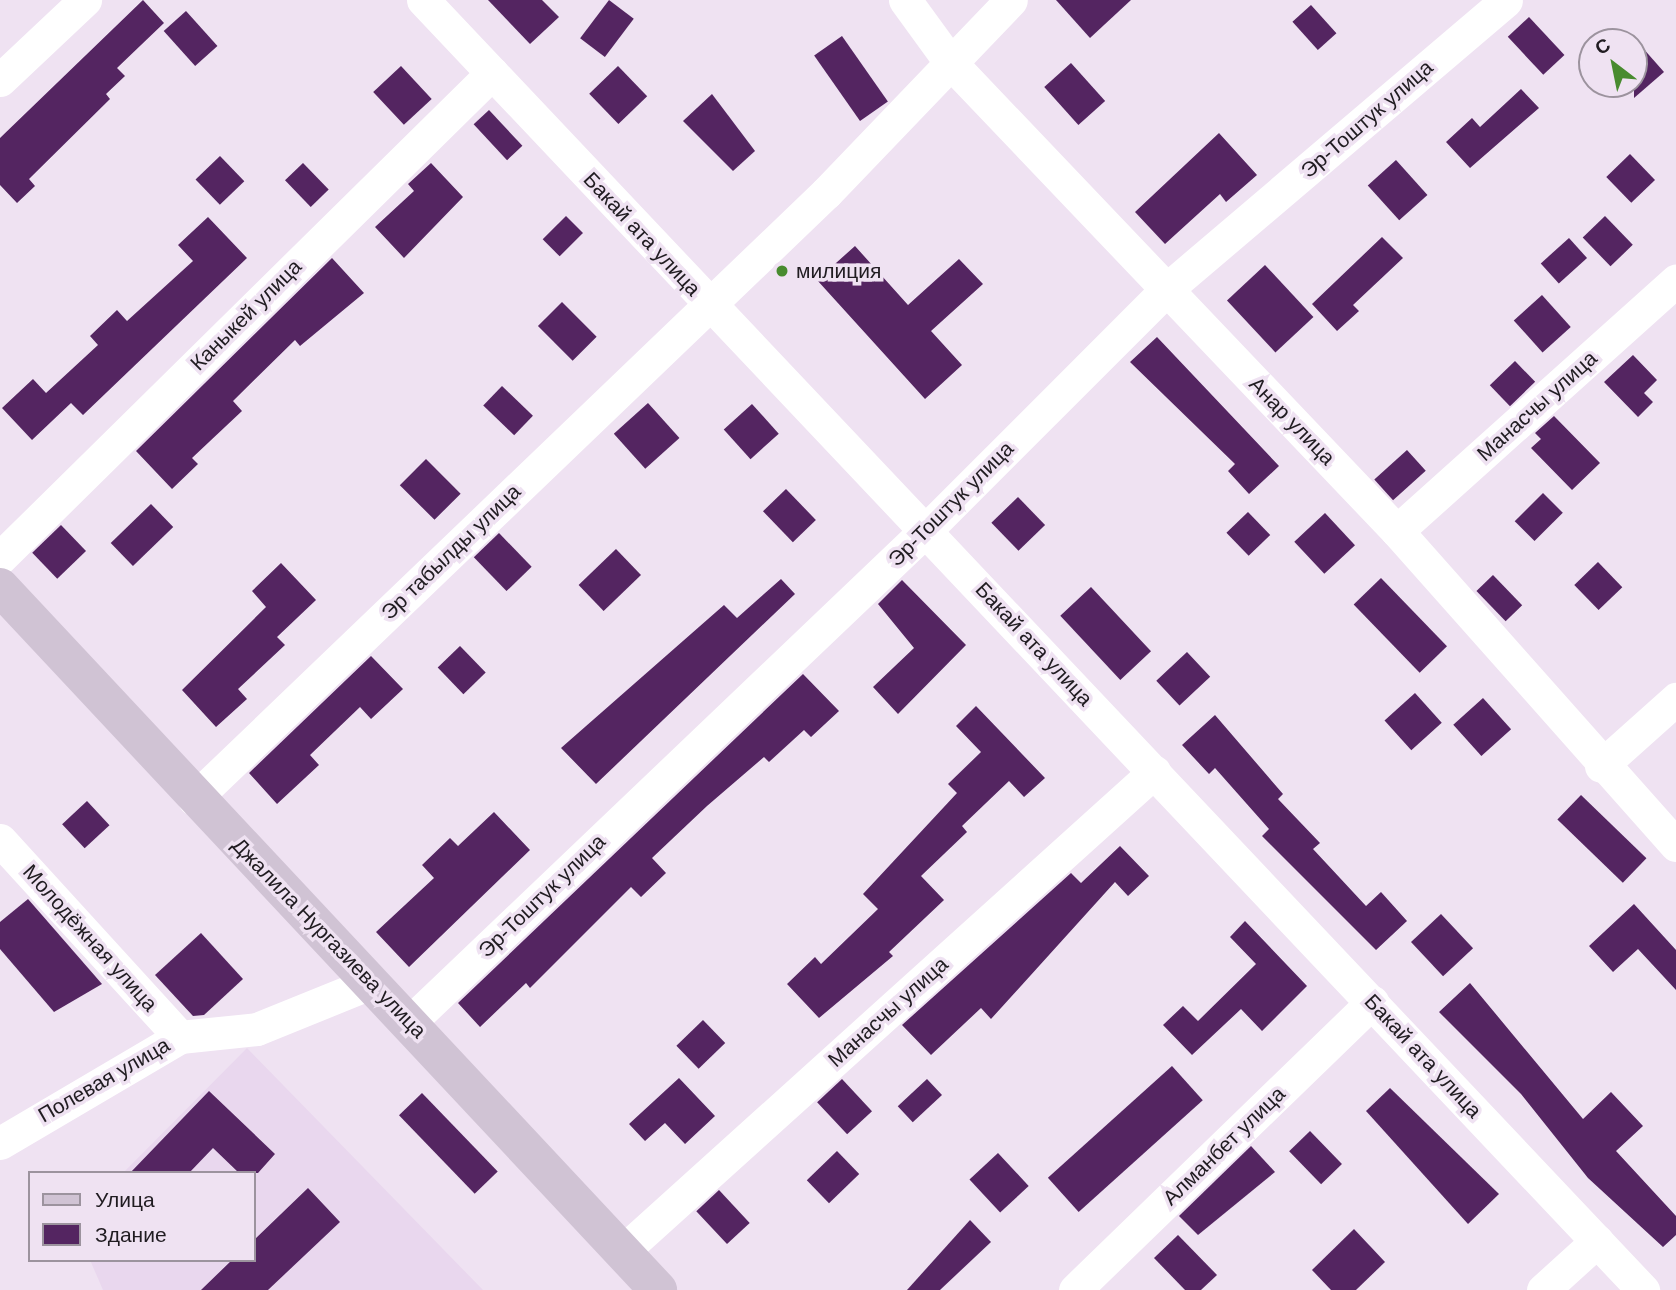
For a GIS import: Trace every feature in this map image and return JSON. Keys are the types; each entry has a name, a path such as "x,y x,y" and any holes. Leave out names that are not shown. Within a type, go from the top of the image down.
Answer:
{"street":[{"path":"0,80 85,0"},
{"name":"Бакай ата улица","path":"423,0 708,306 926,529 1643,1290"},
{"name":"Анар улица","path":"905,0 950,62 1397,531 1601,766 1676,845"},
{"path":"950,62 1011,0"},
{"name":"Эр-Тоштук улица","path":"410,1022 926,529 1167,289 1506,0"},
{"name":"Эр табылды улица","path":"194,799 708,306 950,62"},
{"name":"Каныкей улица","path":"0,558 492,73"},
{"name":"Манасчы улица","path":"1397,531 1676,281"},
{"name":"Джалила Нургазиева улица","path":"0,587 194,799 373,982 658,1290"},
{"path":"1601,766 1676,699"},
{"name":"Манасчы улица","path":"622,1252 1154,772"},
{"name":"Молодёжная улица","path":"0,840 180,1037"},
{"name":"Полевая улица","path":"0,1143 180,1037 257,1029 373,982"},
{"name":"Алманбет улица","path":"1075,1290 1372,1002"},
{"path":"1544,1290 1597,1241"}],"shaded area":[{"path":"247,1048 483,1290 103,1290 91,1262 256,1262 256,1171 125,1171"}],"building":[{"path":"143,0 164,23 117,68 125,76 106,94 110,99 29,179 35,186 17,203 0,185 0,138"},
{"path":"488,0 542,0 559,17 530,44"},
{"path":"609,0 634,19 605,57 580,38"},
{"path":"1056,0 1131,0 1090,38"},
{"path":"1311,5 1336,33 1318,50 1292,22"},
{"path":"186,11 217,46 195,66 164,31"},
{"path":"1529,17 1564,55 1543,75 1508,37"},
{"path":"842,36 888,102 860,121 814,56"},
{"path":"1648,54 1664,72 1648,86"},
{"path":"1071,63 1105,101 1078,125 1044,87"},
{"path":"401,66 432,99 404,125 373,92"},
{"path":"618,66 647,96 618,124 589,94"},
{"path":"1521,89 1539,108 1470,168 1446,142 1472,118 1480,127"},
{"path":"712,94 755,151 733,171 683,121"},
{"path":"489,110 522,146 507,160 474,124"},
{"path":"1219,133 1257,175 1226,202 1220,194 1165,244 1135,212"},
{"path":"1630,154 1655,180 1631,203 1606,177"},
{"path":"220,156 244,181 220,205 196,180"},
{"path":"1396,160 1427,195 1399,220 1368,185"},
{"path":"303,163 329,190 311,207 285,180"},
{"path":"431,163 463,197 404,258 375,227 414,191 408,184"},
{"path":"566,216 583,233 560,256 543,239"},
{"path":"1605,216 1633,245 1610,266 1583,238"},
{"path":"208,217 247,258 83,415 71,403 32,440 2,408 33,379 46,393 98,345 90,336 117,310 127,321 193,261 178,245"},
{"path":"1382,237 1403,258 1353,305 1359,311 1337,331 1312,304"},
{"path":"1569,238 1587,258 1559,283 1541,263"},
{"path":"855,246 908,305 959,259 983,284 931,331 962,365 925,399 817,280"},
{"path":"332,258 364,293 300,346 295,340 233,401 242,411 192,458 198,464 172,489 136,451"},
{"path":"1265,265 1313,317 1275,352 1227,300"},
{"path":"1542,295 1571,327 1543,352 1514,320"},
{"path":"562,302 597,337 573,361 538,326"},
{"path":"1157,337 1279,466 1249,494 1228,471 1235,464 1130,362"},
{"path":"1633,355 1657,380 1644,393 1653,402 1638,417 1604,382"},
{"path":"1515,361 1535,382 1510,406 1490,385"},
{"path":"502,386 533,416 514,435 483,405"},
{"path":"648,403 679,438 645,469 614,434"},
{"path":"752,404 779,434 751,459 724,429"},
{"path":"1554,416 1600,463 1572,490 1531,448 1541,439 1535,433"},
{"path":"1407,450 1426,471 1393,500 1374,479"},
{"path":"426,459 461,494 434,520 400,485"},
{"path":"786,489 816,520 793,542 763,511"},
{"path":"1543,493 1563,513 1535,541 1515,521"},
{"path":"1018,497 1045,525 1018,551 991,523"},
{"path":"151,504 173,527 133,566 111,543"},
{"path":"1248,512 1270,535 1249,556 1226,533"},
{"path":"1325,513 1355,545 1324,574 1294,542"},
{"path":"61,525 86,551 57,579 32,553"},
{"path":"499,533 532,567 506,591 474,557"},
{"path":"616,549 641,575 604,611 579,585"},
{"path":"1598,562 1622,587 1599,610 1574,585"},
{"path":"281,563 316,600 277,637 285,645 238,689 247,699 216,727 182,690 266,607 252,591"},
{"path":"1493,575 1522,605 1506,621 1476,591"},
{"path":"1381,578 1447,646 1420,673 1354,604"},
{"path":"781,579 795,594 596,784 561,748 724,605 737,618"},
{"path":"902,580 966,645 898,714 873,687 914,648 878,604"},
{"path":"1091,587 1151,651 1120,680 1060,616"},
{"path":"460,646 486,673 463,694 438,668"},
{"path":"1187,652 1210,677 1179,706 1156,681"},
{"path":"371,656 403,689 371,719 360,707 310,755 319,765 277,804 249,773"},
{"path":"803,674 839,711 811,737 804,730 769,762 764,757 707,806 652,858 666,873 641,897 631,887 530,988 526,983 480,1027 458,1003"},
{"path":"1415,693 1442,723 1411,750 1385,720"},
{"path":"1483,698 1511,729 1481,756 1453,725"},
{"path":"976,706 1045,778 1024,797 1009,781 962,826 967,832 921,876 944,900 889,952 893,956 819,1018 787,984 815,957 821,964 878,909 863,894 957,793 948,784 981,752 956,726"},
{"path":"1215,715 1283,794 1278,799 1320,843 1313,849 1366,906 1381,892 1407,921 1376,950 1262,836 1269,829 1215,768 1209,774 1182,745"},
{"path":"1581,795 1646,858 1623,883 1557,819"},
{"path":"87,801 110,825 85,848 62,824"},
{"path":"494,812 530,850 409,967 376,932 434,878 422,865 450,838 458,846"},
{"path":"1120,846 1149,876 1128,896 1115,882 991,1019 981,1008 931,1055 902,1025 1071,873 1081,883"},
{"path":"28,899 102,984 54,1012 0,949 0,922"},
{"path":"1634,904 1676,950 1676,990 1638,949 1613,972 1589,946"},
{"path":"1441,914 1473,948 1443,976 1411,942"},
{"path":"1245,921 1307,986 1262,1031 1241,1009 1192,1055 1163,1025 1183,1006 1198,1021 1256,964 1230,937"},
{"path":"201,933 243,979 204,1015 193,1016 155,975"},
{"path":"1470,983 1583,1119 1611,1092 1643,1126 1616,1151 1676,1216 1676,1235 1663,1247 1588,1178 1521,1094 1439,1012"},
{"path":"703,1020 725,1043 699,1069 676,1046"},
{"path":"1172,1066 1203,1100 1079,1212 1048,1178"},
{"path":"679,1078 715,1116 685,1144 665,1123 645,1141 629,1124"},
{"path":"842,1079 872,1111 847,1134 817,1102"},
{"path":"927,1079 942,1095 913,1122 898,1106"},
{"path":"1390,1088 1499,1194 1468,1224 1366,1111"},
{"path":"209,1091 275,1154 258,1173 237,1171 213,1148 191,1171 132,1171"},
{"path":"422,1093 498,1171 475,1194 399,1115"},
{"path":"1310,1131 1342,1164 1321,1184 1289,1151"},
{"path":"1251,1146 1275,1172 1198,1235 1179,1216"},
{"path":"837,1151 859,1174 829,1203 807,1180"},
{"path":"998,1153 1029,1186 1000,1213 969,1180"},
{"path":"308,1188 340,1222 268,1290 201,1290 230,1262 256,1262 256,1238"},
{"path":"719,1190 750,1223 727,1244 696,1211"},
{"path":"970,1220 991,1242 940,1290 907,1290"},
{"path":"1354,1229 1385,1262 1356,1290 1331,1290 1312,1270"},
{"path":"1178,1235 1217,1275 1201,1290 1185,1290 1154,1258"}],"place":[{"name":"милиция","path":"782,271"}]}
